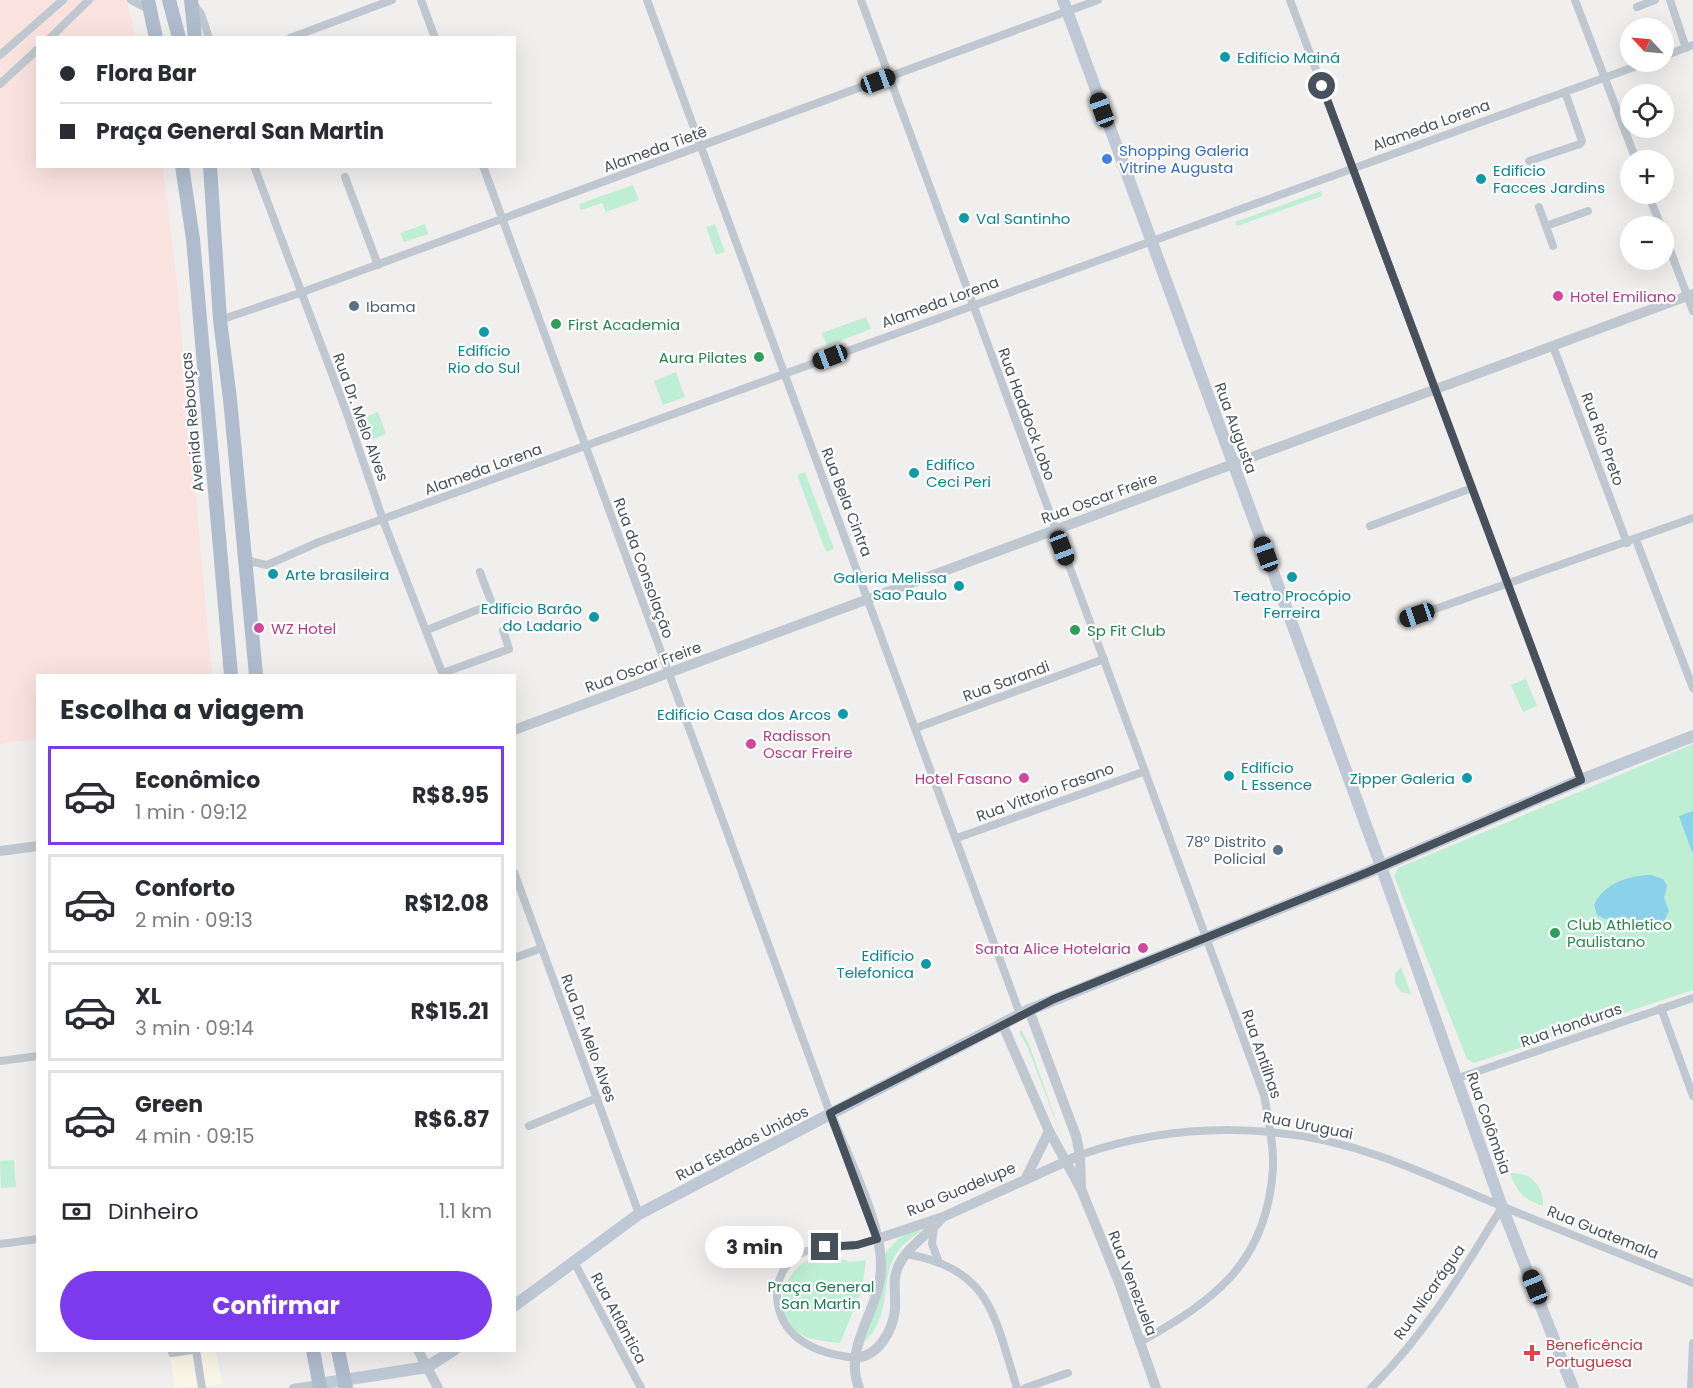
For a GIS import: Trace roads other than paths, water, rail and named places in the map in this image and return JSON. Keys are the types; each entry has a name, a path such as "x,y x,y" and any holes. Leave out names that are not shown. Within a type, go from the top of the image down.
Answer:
{"main road":[{"path":"169,0 178,36"},
{"path":"191,1 195,36"},
{"path":"149,5 156,36"},
{"name":"Rua Augusta","path":"1065,6 1381,867"},
{"name":"Avenida Rebouças","path":"182,168 193,239 231,674"},
{"path":"210,168 220,320 256,674"},
{"name":"Rua Estados Unidos","path":"516,1303 639,1214 1002,1023 1381,867 1581,780 1693,736"},
{"name":"Rua Colômbia","path":"1381,867 1502,1206 1573,1388"},
{"path":"313,1352 320,1386 345,1385 427,1367 450,1352"},
{"path":"338,1352 345,1385"}],"street":[{"path":"0,55 63,0"},
{"path":"52,36 89,0"},
{"path":"131,0 149,5"},
{"path":"295,36 392,0"},
{"path":"421,0 434,36"},
{"name":"Rua Bela Cintra","path":"647,0 957,838 1025,1012"},
{"name":"Rua Haddock Lobo","path":"861,0 1104,659 1143,771 1207,937"},
{"name":"Alameda Tietê","path":"220,320 378,265 889,77 1065,6 1098,0"},
{"path":"1290,0 1581,780"},
{"path":"1575,0 1632,150"},
{"path":"1637,7 1654,0"},
{"path":"1670,0 1690,47 1674,53"},
{"path":"191,1 201,14 208,36"},
{"path":"42,20 51,22 52,36"},
{"path":"0,84 36,51"},
{"name":"Alameda Lorena","path":"244,555 253,562 267,565 319,542 1620,72"},
{"path":"1528,161 1580,144 1582,141 1565,92"},
{"name":"Rua Dr. Melo Alves","path":"255,168 346,411 383,520 443,674"},
{"name":"Rua da Consolação","path":"484,168 830,1113"},
{"path":"345,177 378,265"},
{"path":"1539,207 1553,246"},
{"path":"1546,226 1588,211"},
{"path":"1674,257 1690,295 1693,311"},
{"name":"Rua Oscar Freire","path":"516,729 1690,295"},
{"name":"Rua Rio Preto","path":"1553,346 1693,688"},
{"path":"1370,526 1472,488"},
{"path":"1401,621 1693,518"},
{"path":"427,630 492,604 480,572"},
{"path":"443,674 509,649 503,630"},
{"name":"Rua Sarandi","path":"916,728 1104,659"},
{"name":"Rua Vittorio Fasano","path":"957,838 1143,771"},
{"path":"0,851 36,846"},
{"name":"Rua Dr. Melo Alves","path":"516,877 639,1214"},
{"name":"Rua Antilhas","path":"1140,1342 1202,1306 1227,1282 1247,1256 1260,1231 1268,1202 1273,1167 1264,1095 1207,937"},
{"path":"516,957 542,948"},
{"name":"Rua Honduras","path":"1458,1078 1693,998"},
{"path":"1661,1008 1693,1096"},
{"name":"Rua Venezuela","path":"1025,1012 1059,1086 1080,1155 1081,1189"},
{"name":"Rua Venezuela","path":"1002,1023 1049,1131 1081,1189 1156,1388"},
{"path":"0,1061 36,1056"},
{"path":"529,1126 597,1098"},
{"path":"830,1113 877,1239 881,1266 879,1281 854,1358 854,1374 859,1388"},
{"name":"Rua Uruguai","path":"1066,1160 1137,1137 1186,1130 1269,1131 1310,1138 1382,1157 1502,1206"},
{"path":"1026,1178 1049,1131"},
{"name":"Rua Guadelupe","path":"877,1239 943,1217 1066,1160"},
{"name":"Rua Guatemala","path":"1502,1206 1693,1283"},
{"name":"Rua Nicarágua","path":"1371,1388 1418,1336 1436,1312 1502,1206"},
{"path":"877,1239 857,1245 814,1249 794,1258 785,1269 778,1283 776,1297 778,1310 786,1326 797,1338 827,1353 854,1358 869,1354 887,1336 895,1308 895,1276 907,1254 943,1217"},
{"path":"934,1227 932,1244 938,1260"},
{"path":"0,1244 36,1239"},
{"path":"907,1254 938,1260 956,1269 981,1292 995,1320 1017,1388"},
{"name":"Rua Atlântica","path":"573,1260 641,1388"},
{"path":"1690,1388 1693,1343"},
{"path":"172,1353 179,1352"},
{"path":"194,1352 202,1388"},
{"path":"419,1352 438,1388"},
{"path":"1025,1388 1068,1373"},
{"path":"293,1388 320,1386"}],"water":[{"path":"1693,811 1693,852 1692,852 1679,816"},
{"path":"1651,875 1663,879 1667,886 1664,898 1669,911 1664,921 1654,924 1624,917 1605,919 1597,915 1594,905 1610,886 1626,879"}],"place":[{"name":"Edifício Mainá","path":"1225,57"},
{"name":"Shopping Galeria Vitrine Augusta","path":"1107,159"},
{"name":"Edifício Facces Jardins","path":"1481,179"},
{"name":"Val Santinho","path":"964,218"},
{"name":"Hotel Emiliano","path":"1558,296"},
{"name":"Ibama","path":"354,306"},
{"name":"First Academia","path":"556,324"},
{"name":"Edifício Rio do Sul","path":"484,332"},
{"name":"Aura Pilates","path":"759,357"},
{"name":"Edifíco Ceci Peri","path":"914,473"},
{"name":"Arte brasileira","path":"273,574"},
{"name":"Teatro Procópio Ferreira","path":"1292,577"},
{"name":"Galeria Melissa Sao Paulo","path":"959,586"},
{"name":"Edifício Barão do Ladario","path":"594,617"},
{"name":"WZ Hotel","path":"259,628"},
{"name":"Sp Fit Club","path":"1075,630"},
{"name":"Edifício Casa dos Arcos","path":"843,714"},
{"name":"Radisson Oscar Freire","path":"751,744"},
{"name":"Edifício L Essence","path":"1229,776"},
{"name":"Hotel Fasano","path":"1024,778"},
{"name":"Zipper Galeria","path":"1467,778"},
{"name":"78º Distrito Policial","path":"1278,850"},
{"name":"Club Athletico Paulistano","path":"1555,933"},
{"name":"Santa Alice Hotelaria","path":"1143,948"},
{"name":"Edifício Telefonica","path":"926,964"},
{"name":"Beneficência Portuguesa","path":"1532,1353"}],"park label":[{"name":"Praça General San Martin","path":"821,1294"}]}
